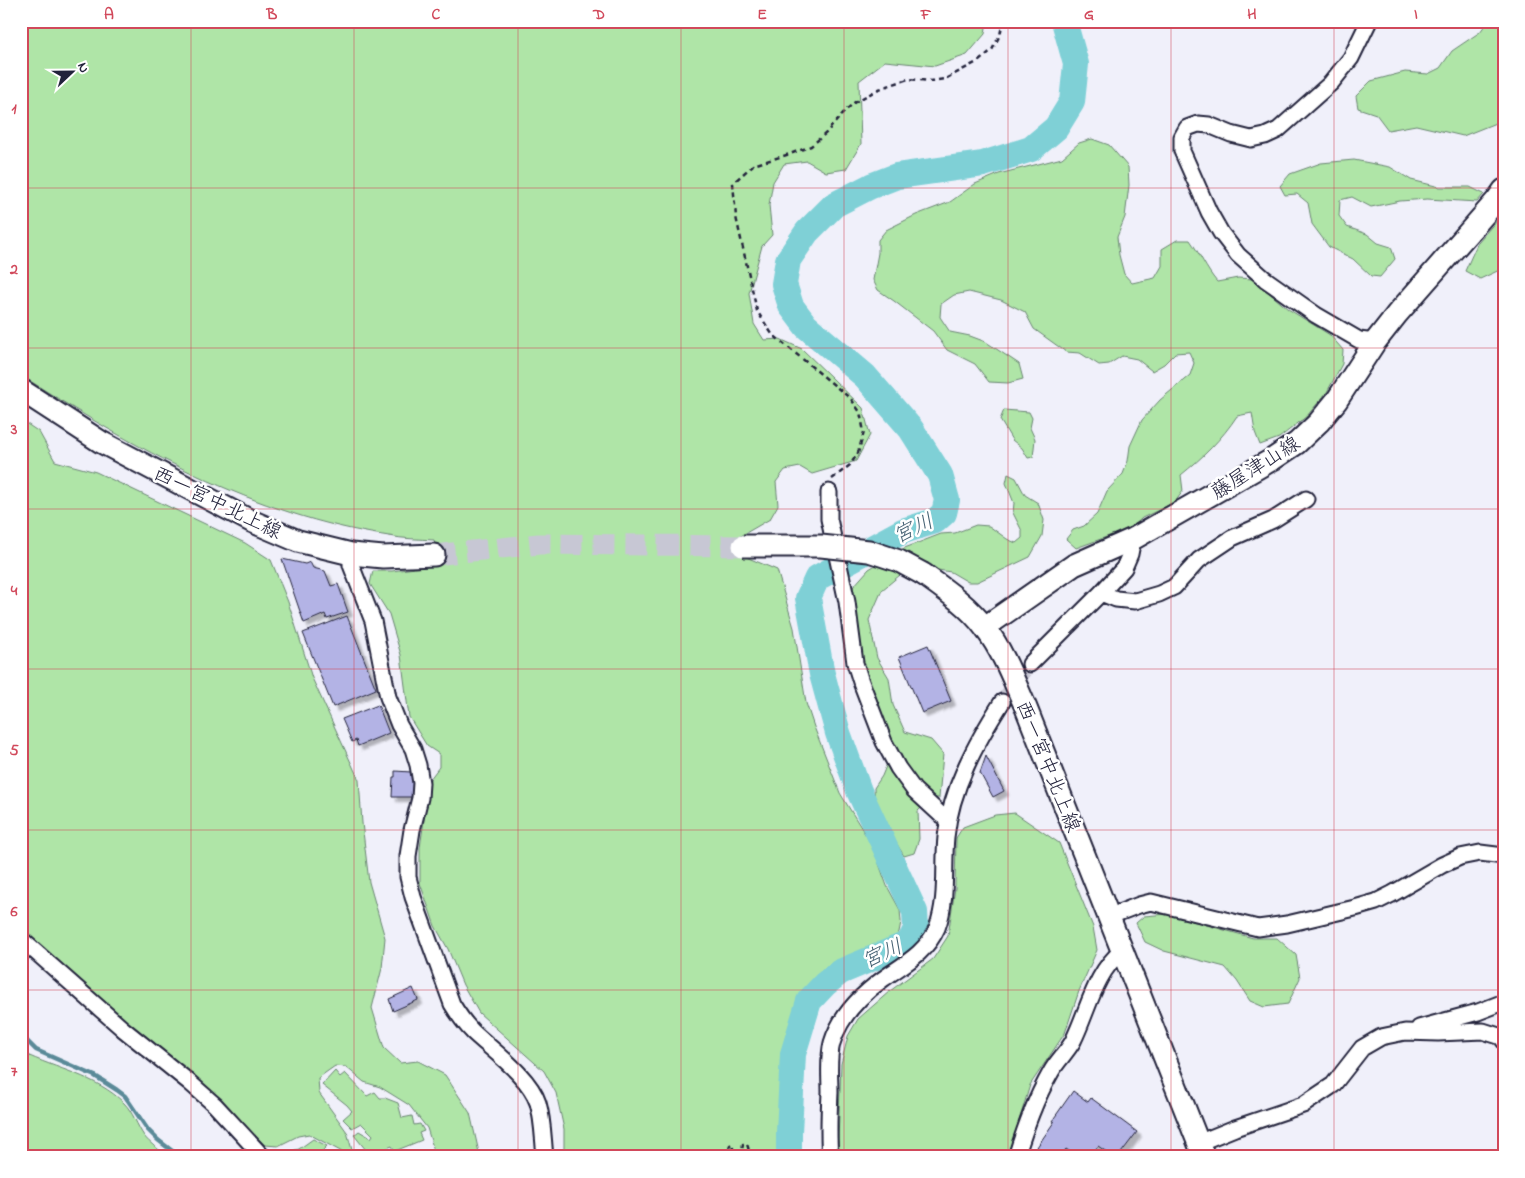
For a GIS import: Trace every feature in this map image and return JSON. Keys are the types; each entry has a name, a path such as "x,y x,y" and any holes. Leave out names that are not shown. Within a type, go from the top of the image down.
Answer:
{"main road":[{"name":"藤屋津山線","path":"984,627 1074,565 1133,539 1274,459 1297,443 1320,422 1376,342 1410,299 1504,190"},
{"name":"西一宮中北上線","path":"21,390 101,442 251,521 298,541 351,554 383,557 434,555"},
{"name":"西一宮中北上線","path":"743,546 821,546 869,551 899,561 923,574 961,604 984,627 1007,665 1026,708 1201,1150"}],"street":[{"path":"1369,21 1351,58 1331,83 1278,130 1265,136 1250,138 1231,134 1209,125 1198,124 1187,128 1182,137 1182,151 1209,212 1221,233 1238,255 1265,279 1316,315 1359,340 1376,342"},
{"path":"829,492 828,519 847,602 855,663 860,682 884,742 898,768 914,790 940,814 948,818"},
{"path":"1101,593 1116,600 1135,601 1167,591 1174,587 1191,567 1207,554 1232,538 1273,520 1306,499"},
{"path":"1030,664 1124,568 1130,554 1133,539"},
{"path":"351,554 351,565 373,622 388,697 399,725 413,749 418,765 421,784 420,798 408,856 408,876 413,896 452,1004 460,1017 520,1076 535,1096 541,1117 545,1157"},
{"path":"830,1157 828,1120 832,1044 840,1024 848,1011 870,989 916,957 928,944 937,927 943,902 948,818 968,761 978,740 1002,702"},
{"path":"1108,917 1139,904 1151,902 1258,928 1286,924 1376,902 1460,857 1480,853 1504,856"},
{"path":"21,939 123,1029 189,1082 214,1105 263,1157"},
{"path":"1016,1157 1029,1117 1052,1071 1072,1042 1100,978 1113,958 1122,951"},
{"path":"1201,1150 1235,1128 1303,1106 1333,1085 1362,1048 1381,1037 1478,1012 1504,1002"},
{"path":"1405,1032 1438,1033 1483,1030 1502,1037 1504,1041"}],"path":[{"path":"829,492 832,479 850,465 858,453 864,432 860,412 851,399 772,334 757,311 736,217 733,183 753,165 811,146 855,102 879,89 908,79 931,82 945,79 979,61 992,50 1000,35 1003,21"},
{"path":"726,1157 732,1144 735,1157"},
{"path":"741,1157 743,1144 747,1144 751,1157"}],"green space":[{"path":"21,21 987,21 985,34 967,55 935,66 885,61 859,81 861,144 846,169 826,172 807,161 784,164 773,182 769,205 772,235 762,246 749,293 754,324 764,340 780,339 802,349 863,408 870,435 856,461 812,474 800,467 785,470 776,482 778,505 770,519 739,537 741,555 777,570 794,628 806,703 814,727 840,793 873,847 887,886 900,910 901,922 899,932 890,944 827,971 817,978 809,991 786,1056 785,1157 564,1157 564,1129 556,1093 544,1071 479,1013 463,985 448,949 435,926 420,883 420,848 430,779 439,767 439,754 427,746 409,717 401,655 389,614 370,584 373,571 392,571 439,565 434,540 394,537 339,526 291,513 243,496 151,453 63,402 21,375"},
{"path":"1488,21 1504,21 1504,122 1498,122 1463,136 1416,125 1388,130 1376,114 1358,108 1356,96 1371,81 1405,72 1428,74 1440,68 1452,51 1480,32"},
{"path":"1092,139 1109,145 1128,167 1129,185 1125,217 1117,237 1124,274 1132,283 1155,278 1162,266 1162,249 1177,240 1190,240 1217,282 1238,278 1253,279 1288,309 1330,335 1343,350 1342,364 1327,392 1307,416 1279,438 1260,445 1255,432 1252,413 1237,416 1211,448 1181,475 1183,491 1175,502 1142,518 1125,534 1112,535 1076,548 1066,539 1073,530 1084,526 1097,514 1107,491 1123,474 1128,461 1130,446 1142,420 1160,400 1190,375 1194,363 1189,352 1175,353 1164,364 1152,371 1137,359 1122,356 1109,364 1099,365 1080,353 1066,352 1034,329 1025,312 1001,300 969,292 954,295 941,304 940,317 950,332 986,342 1019,364 1023,379 1008,383 989,382 975,364 947,350 933,331 878,290 873,280 878,253 878,240 886,230 916,215 950,202 975,184 999,174 1062,158 1079,143"},
{"path":"1354,160 1390,167 1411,180 1440,187 1470,187 1484,194 1477,202 1427,199 1400,201 1371,207 1352,197 1340,200 1339,216 1347,227 1367,234 1378,243 1391,247 1395,259 1380,277 1371,276 1353,259 1329,247 1312,224 1308,203 1297,194 1285,195 1280,186 1290,174 1321,163"},
{"path":"1504,212 1504,268 1480,279 1465,271 1478,242"},
{"path":"1004,410 1029,412 1032,418 1030,428 1035,439 1033,457 1028,458 1022,448 1012,440 1000,420"},
{"path":"21,420 39,432 55,461 96,472 245,543 271,560 288,602 312,678 359,780 369,882 385,938 382,968 372,1008 384,1048 400,1063 418,1061 445,1075 470,1113 480,1157 436,1157 427,1128 409,1105 380,1087 364,1082 346,1067 335,1066 318,1078 319,1093 347,1132 352,1150 344,1153 309,1134 298,1136 278,1146 265,1145 209,1089 159,1050 21,929"},
{"path":"1008,474 1016,478 1025,495 1038,503 1044,520 1042,536 1030,557 977,582 968,582 951,572 938,570 900,575 882,590 869,620 877,658 889,678 893,705 905,732 931,740 943,754 939,798 931,798 918,811 919,839 914,853 904,856 875,807 874,788 882,776 893,749 866,681 851,601 853,587 869,569 902,549 941,534 955,533 976,525 989,526 1016,543 1022,538 1022,531 1013,513 1014,503 1006,483"},
{"path":"1015,813 1059,843 1093,927 1097,950 1079,991 1065,1033 1030,1085 1008,1157 840,1157 838,1140 841,1064 848,1036 858,1019 890,991 933,959 948,936 955,888 956,838 963,827 995,815"},
{"path":"1167,914 1253,938 1277,938 1296,955 1300,978 1288,1004 1264,1007 1250,1001 1225,967 1164,951 1145,942 1136,923 1144,916"},
{"path":"21,1051 89,1080 113,1094 127,1107 146,1139 168,1157 21,1157"},
{"path":"335,1071 340,1077 345,1073 367,1096 375,1092 380,1098 398,1103 402,1118 412,1116 414,1125 420,1124 424,1131 419,1133 422,1140 395,1151 392,1146 387,1148 391,1157 386,1157 385,1155 378,1157 366,1150 354,1135 359,1131 371,1138 373,1135 361,1123 352,1128 343,1119 352,1111 322,1085"},
{"path":"313,1139 327,1146 322,1151 324,1157 271,1157 299,1149"}],"building":[{"path":"282,559 305,564 310,562 313,568 325,571 331,586 338,584 348,612 327,619 325,614 304,623"},
{"path":"347,616 376,689 333,707 303,633"},
{"path":"928,645 951,701 922,713 899,657"},
{"path":"378,705 389,733 358,746 356,740 352,742 342,719"},
{"path":"986,756 1004,791 993,797 980,773"},
{"path":"395,771 411,772 413,777 413,797 392,797"},
{"path":"413,988 418,1000 393,1011 389,999"},
{"path":"1073,1091 1088,1102 1091,1098 1137,1132 1118,1157 1114,1157 1098,1146 1090,1157 1078,1157 1066,1149 1060,1157 1052,1157 1037,1147"}],"waterway":[{"name":"宮川","path":"789,1157 793,1054 809,1001 840,972 909,943 916,929 915,912 859,791 838,733 822,674 808,598 817,578 903,531 935,521 944,513 947,500 940,475 911,429 865,376 806,326 791,306 784,284 788,260 807,232 834,205 871,186 897,176 983,164 1031,149 1056,128 1072,102 1076,64 1064,21"},
{"path":"21,1035 36,1050 95,1076 125,1096 148,1130 180,1157"}],"tunnel":[{"path":"434,555 539,544 743,546"},
{"path":"1002,702 1030,664"}]}
